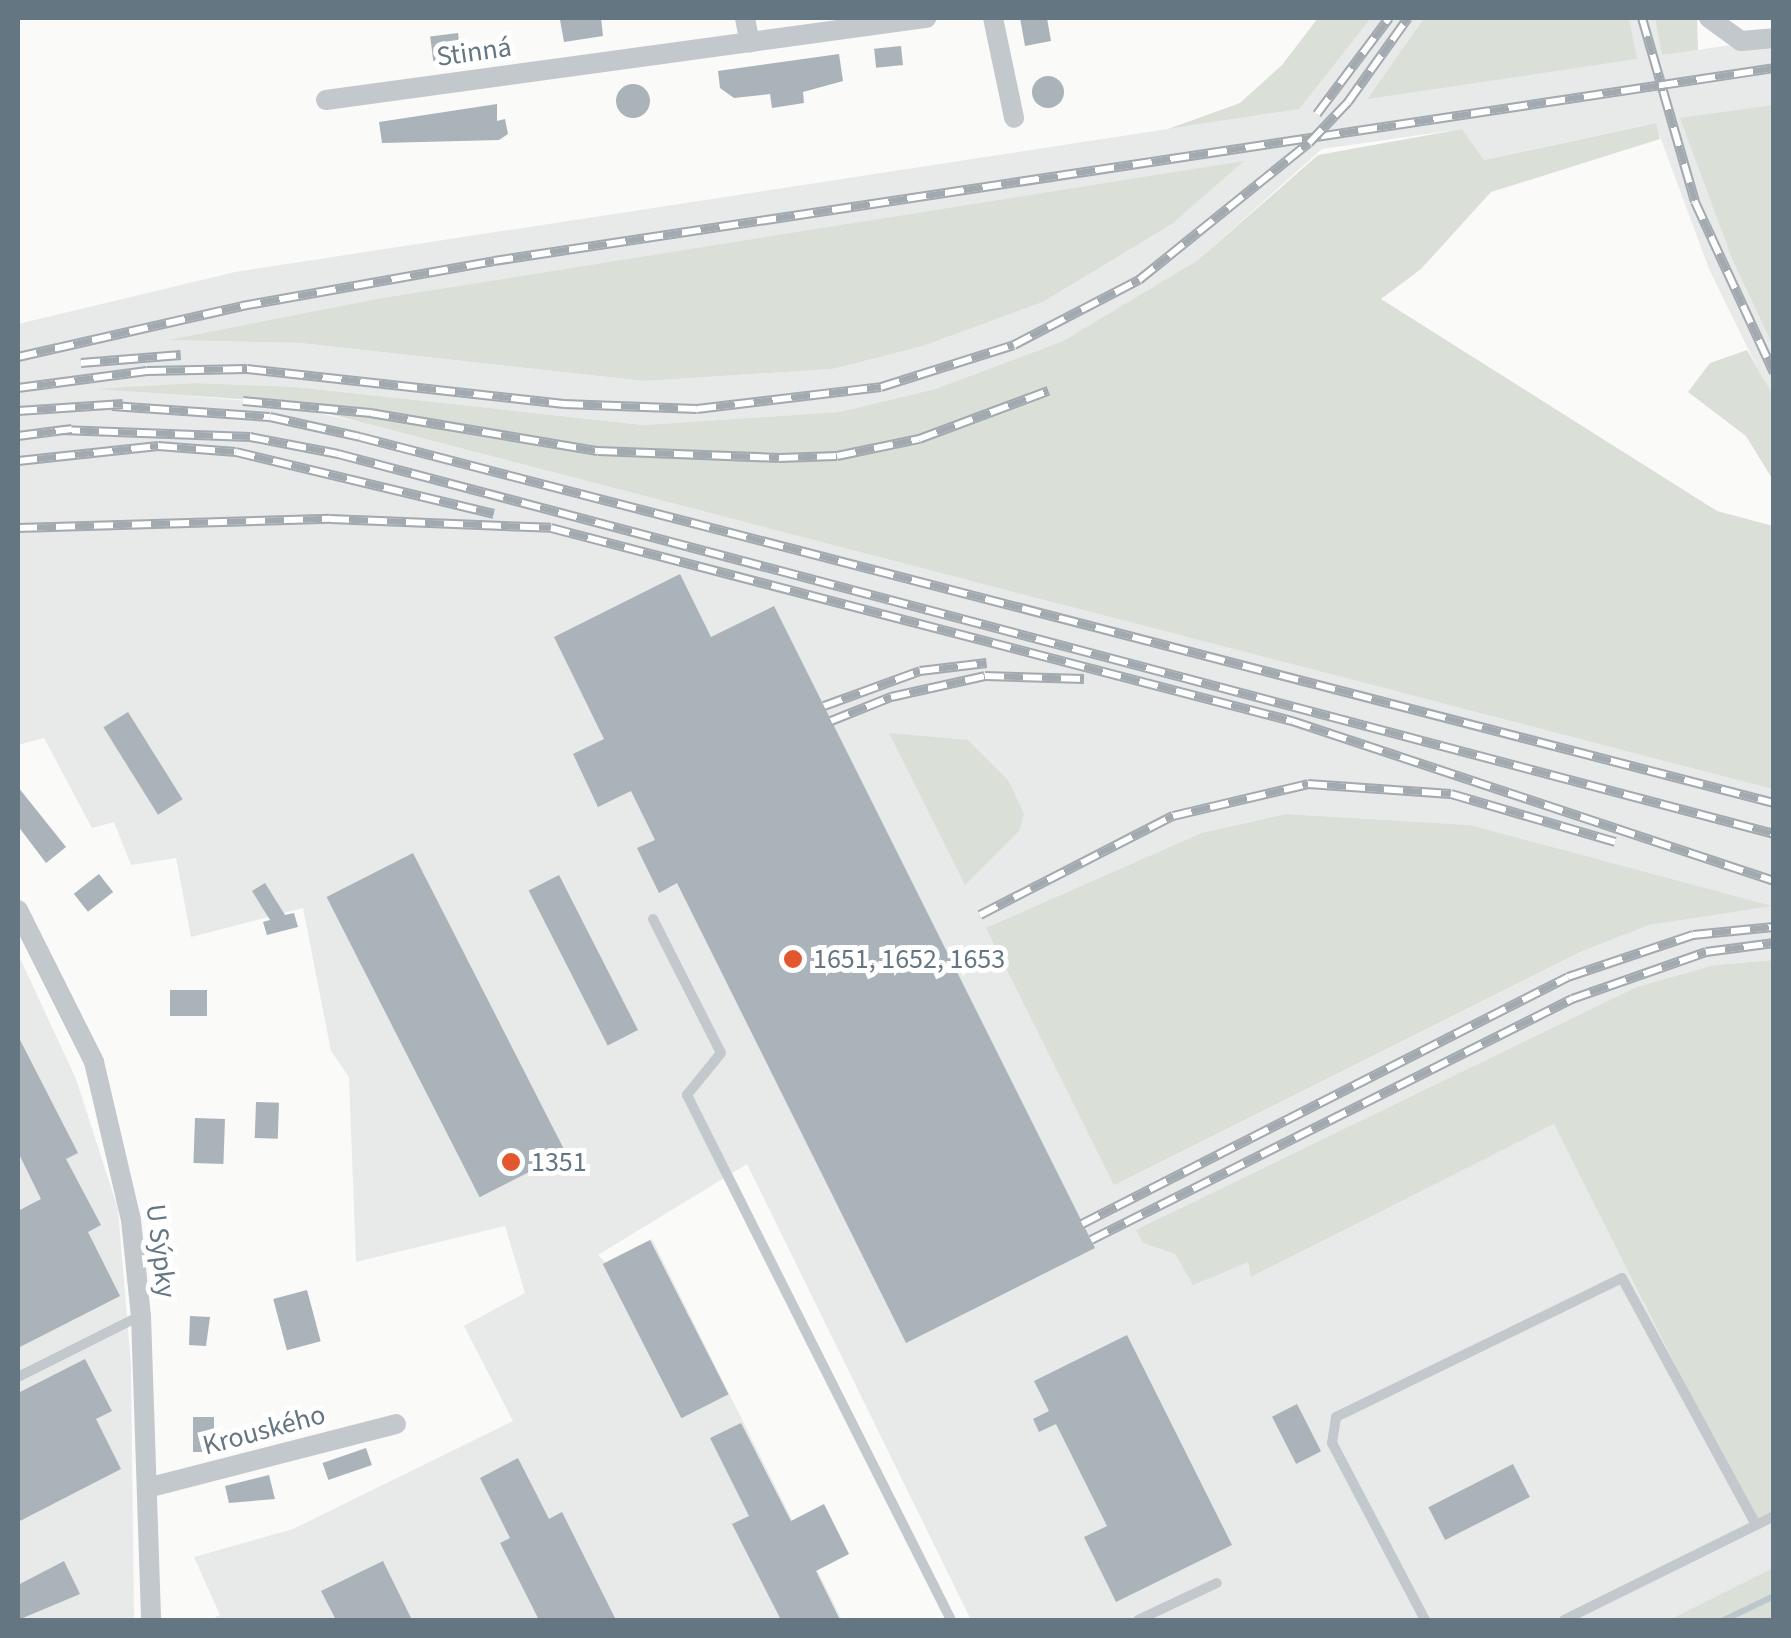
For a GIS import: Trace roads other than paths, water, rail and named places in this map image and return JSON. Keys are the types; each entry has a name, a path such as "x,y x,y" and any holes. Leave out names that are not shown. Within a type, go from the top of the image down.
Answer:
{"street":[{"path":"745,18 750,43"},
{"name":"Stinná","path":"326,100 926,18"},
{"path":"993,18 1014,118"},
{"path":"1709,18 1741,41 1774,38"},
{"name":"U Sýpky","path":"18,910 94,1062 131,1220 141,1316 151,1620"},
{"name":"Krouského","path":"146,1488 396,1424"}],"lane":[{"path":"652,919 720,1053 687,1095 951,1620"},
{"path":"1425,1620 1332,1443 1336,1417 1622,1278 1756,1525"},
{"path":"18,1378 141,1316"},
{"path":"1564,1620 1774,1516"},
{"path":"1138,1620 1217,1583"}],"waterway":[{"path":"1724,1620 1774,1596"}],"railway":[{"path":"1317,114 1389,18"},
{"path":"18,388 147,371 247,369 564,404 697,409 881,387 1014,345 1139,280 1309,143 1348,102 1408,18"},
{"path":"1642,18 1695,202 1774,373"},
{"path":"18,357 242,306 494,261 1774,68"},
{"path":"81,363 181,355"},
{"path":"243,401 370,413 598,451 779,458 837,456 919,439 1048,391"},
{"path":"18,411 123,404"},
{"path":"112,406 270,417 360,437 1774,803"},
{"path":"18,436 72,429"},
{"path":"61,430 250,437 338,454 1774,834"},
{"path":"18,461 158,446 236,452 494,514"},
{"path":"18,528 330,519 551,528 1292,721 1774,881"},
{"path":"824,706 920,671 987,663"},
{"path":"831,721 891,697 985,676 1084,679"},
{"path":"980,915 1173,816 1308,784 1451,794 1615,842"},
{"path":"1082,1224 1568,977 1693,935 1774,927"},
{"path":"1091,1240 1572,999 1706,952 1774,943"}],"place":[{"name":"1651, 1652, 1653","path":"793,959"},
{"name":"1351","path":"511,1162"}]}
